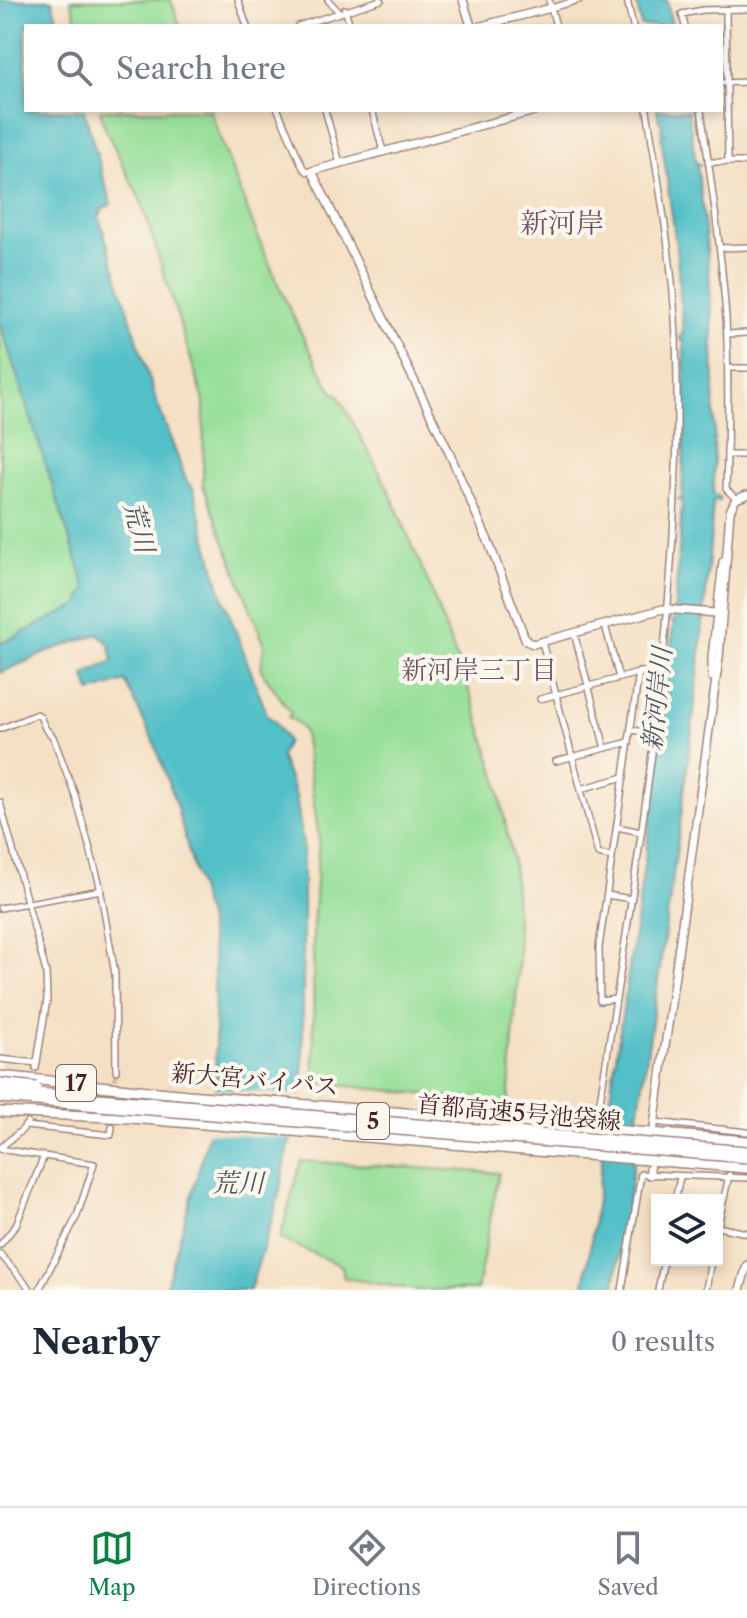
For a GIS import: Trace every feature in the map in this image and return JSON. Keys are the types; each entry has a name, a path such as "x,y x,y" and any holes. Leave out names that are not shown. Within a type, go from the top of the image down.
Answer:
{"highway":[{"name":"新大宮バイパス","path":"0,1076 152,1091 652,1127 747,1141"},
{"path":"0,1083 109,1103"},
{"name":"首都高速5号池袋線","path":"0,1090 109,1103 747,1158"},
{"name":"首都高速5号池袋線","path":"0,1098 109,1103 747,1151"},
{"path":"0,1104 109,1103"},
{"name":"新大宮バイパス","path":"0,1112 130,1118 747,1168"}],"street":[{"path":"238,0 246,24"},
{"path":"328,0 342,11 349,24"},
{"path":"304,24 381,0"},
{"path":"463,0 470,24"},
{"path":"487,24 550,4 579,0"},
{"path":"627,0 633,24"},
{"path":"700,0 703,10"},
{"path":"550,4 555,24"},
{"path":"684,24 682,14 747,9"},
{"path":"726,10 724,83 728,162"},
{"path":"724,83 747,82"},
{"path":"280,112 304,169 312,171 531,112"},
{"path":"326,112 340,163"},
{"path":"373,112 383,151"},
{"path":"495,112 497,121"},
{"path":"595,1108 600,1101 641,832 667,609 676,454 676,338 664,208 647,112"},
{"path":"701,112 720,248 727,334 726,489 736,499"},
{"path":"708,162 747,162"},
{"path":"312,171 448,450 489,543 525,640 532,644 542,642 667,609 715,613"},
{"path":"720,248 747,247"},
{"path":"727,334 747,333"},
{"path":"728,368 747,368"},
{"path":"727,455 747,455"},
{"path":"747,495 736,499 730,511 713,699 652,1127 747,1132"},
{"path":"713,699 715,613 719,574 728,541"},
{"path":"605,625 619,678"},
{"path":"574,633 605,748"},
{"path":"542,642 598,854 612,857"},
{"path":"540,699 661,667"},
{"path":"615,999 600,1001 599,947 639,672"},
{"path":"0,729 37,714 40,716 53,737 75,795 101,890 115,974 116,1071"},
{"path":"631,730 653,733"},
{"path":"556,761 629,742"},
{"path":"581,789 624,777"},
{"path":"0,802 47,981 36,1065 0,1059"},
{"path":"617,827 641,832"},
{"path":"0,908 101,890"},
{"path":"607,895 631,899"},
{"path":"0,1148 26,1124 111,1135 112,1127"},
{"path":"0,1148 94,1164 77,1216 39,1290"},
{"path":"0,1245 16,1225 44,1156"},
{"path":"622,1290 641,1174 747,1178"},
{"path":"723,1203 729,1176"},
{"path":"676,1194 680,1177"},
{"path":"723,1227 747,1233"},
{"path":"0,1254 31,1290"},
{"path":"740,1290 747,1265"},
{"path":"658,1290 663,1266"},
{"path":"706,1290 710,1266"}],"green space":[{"path":"71,0 171,0 179,24 77,24"},
{"path":"100,112 211,112 281,291 315,360 334,394 337,393 387,486 428,582 475,707 497,780 513,862 519,957 508,1104 314,1082 313,927 319,839 304,732 298,723 288,717 291,713 261,670 264,644 203,485 204,401 142,204 104,126"},
{"path":"0,119 136,603 0,651"},
{"path":"301,1161 499,1173 477,1290 417,1290 344,1278 342,1266 280,1239"}],"water":[{"name":"荒川","path":"0,0 52,0 58,24 24,24 24,112 85,112 111,204 103,209 99,217 156,400 187,482 193,488 221,592 268,717 274,720 287,741 280,756 296,796 303,845 303,1077 278,1199 250,1290 165,1290 208,1136 216,1087 214,963 207,918 175,801 156,747 125,681 91,692 84,675 113,661 110,645 99,634 0,673 0,644 78,605 86,589 0,323"},
{"path":"636,0 667,0 672,24 641,24"},
{"path":"657,112 688,112 696,163 700,164 697,165 707,247 712,330 713,495 719,496 719,501 713,501 692,730 638,1116 643,1119 638,1119 614,1290 583,1290 656,776 678,569 682,500 678,500 682,498 685,422 684,341 680,340 683,333 676,244 661,136 665,135 661,132 662,124"}],"pier":[{"path":"211,1088 304,1096 295,1139 204,1132"}],"tunnel":[{"path":"114,1102 116,1071"}],"district":[{"name":"新河岸","path":"562,223"},
{"name":"新河岸三丁目","path":"479,670"}],"water label":[{"name":"新河岸川","path":"657,699"}]}
